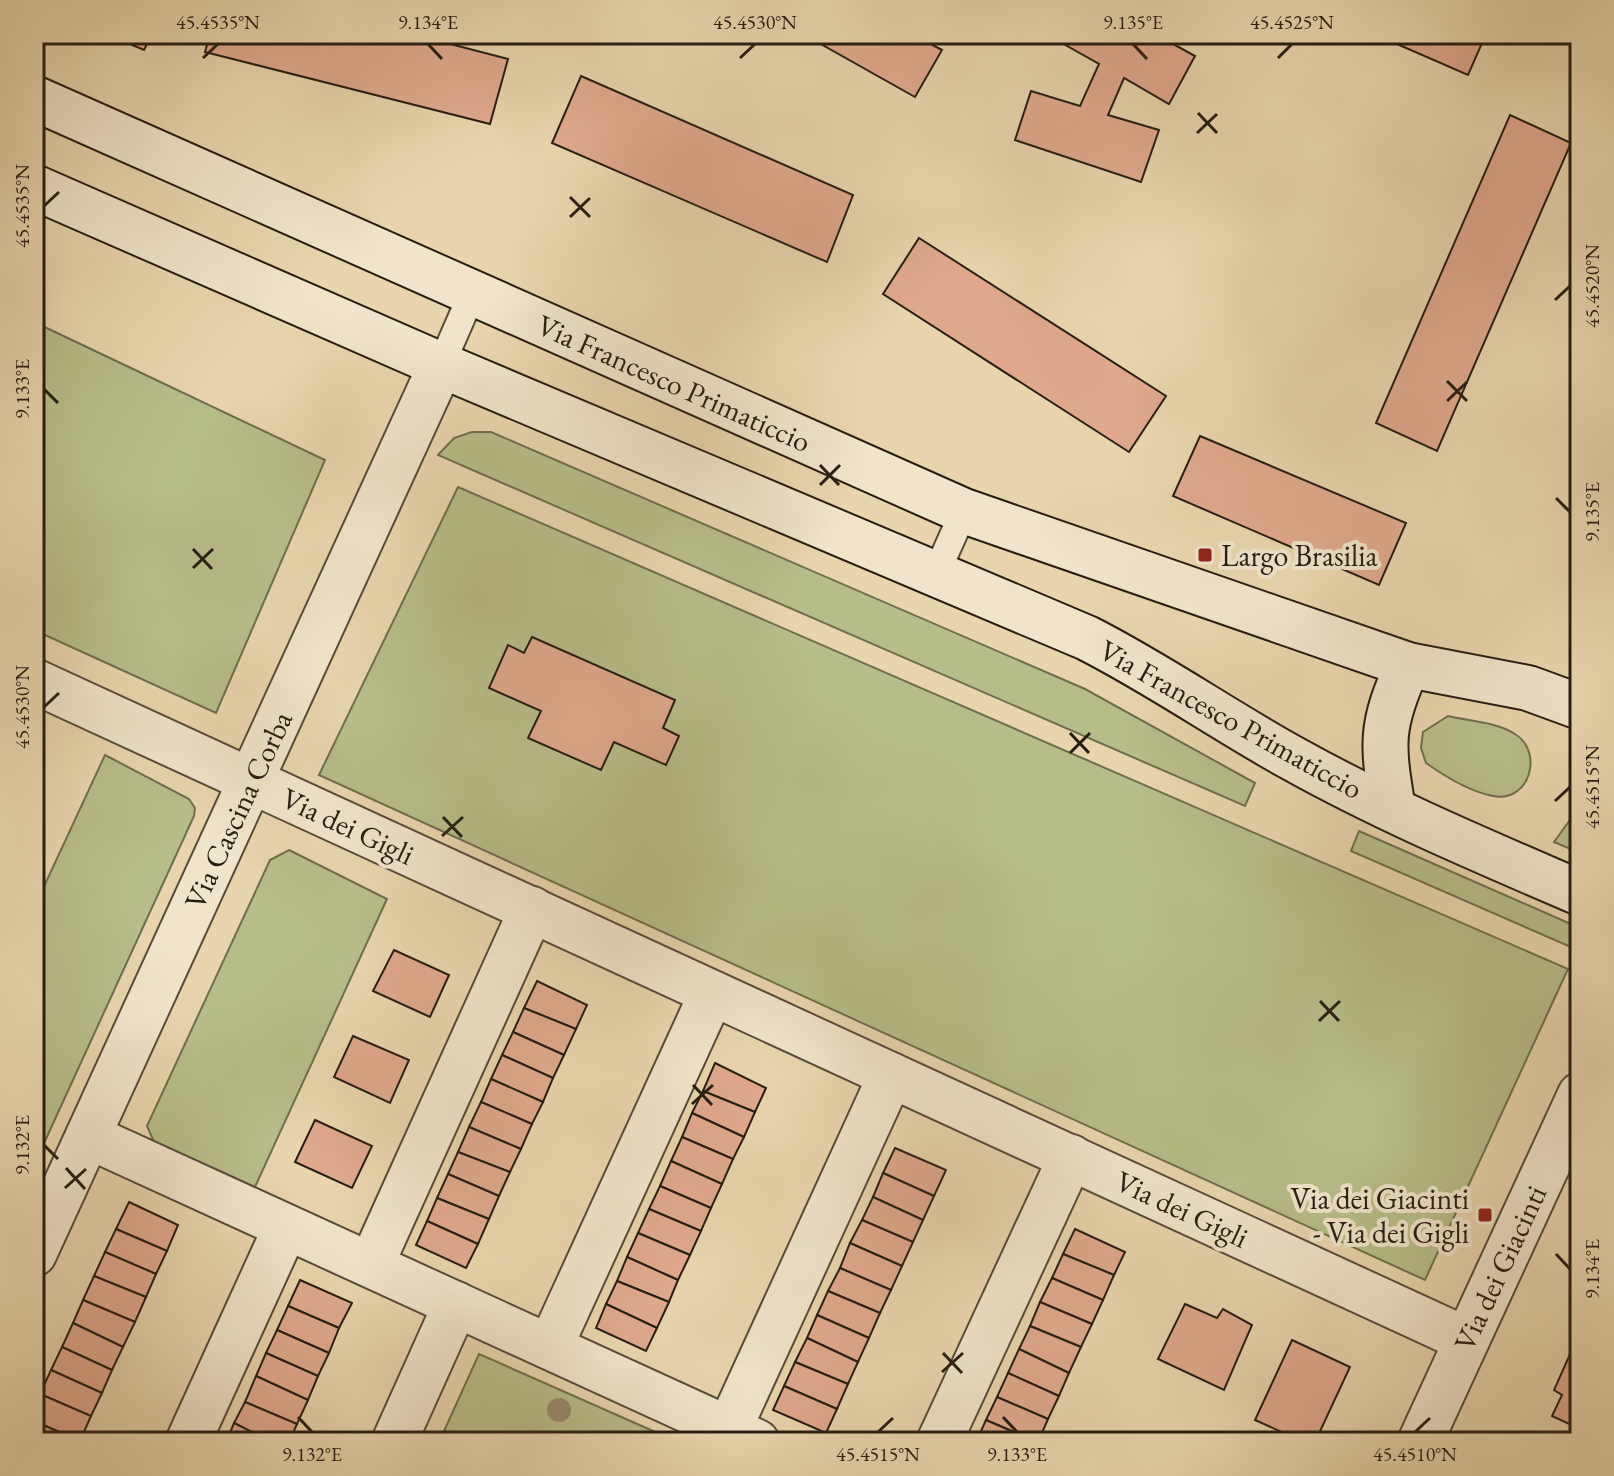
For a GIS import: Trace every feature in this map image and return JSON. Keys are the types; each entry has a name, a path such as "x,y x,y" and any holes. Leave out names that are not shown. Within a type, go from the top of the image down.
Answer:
{"street":[{"name":"Via Francesco Primaticcio","path":"34,98 964,511 1408,665"},
{"name":"Via Francesco Primaticcio","path":"34,187 441,365 1087,638 1132,661 1292,758 1393,809"},
{"name":"Via Cascina Corba","path":"34,1254 441,365"},
{"path":"1580,707 1528,688 1408,665 1390,705 1383,751 1393,809 1580,893"},
{"name":"Via dei Gigli","path":"34,681 1467,1340"},
{"path":"371,1265 532,909"},
{"path":"550,1347 712,993"},
{"path":"88,1136 743,1436 891,1075"},
{"name":"Via dei Giacinti","path":"1420,1442 1580,1095"},
{"path":"939,1442 1071,1157"},
{"path":"188,1442 286,1227"},
{"path":"394,1442 456,1304"}],"lane":[{"path":"441,365 472,294"},
{"path":"935,576 964,511"}],"green space":[{"path":"34,322 325,460 216,713 34,630"},
{"path":"472,432 491,432 1085,689 1255,783 1245,806 438,455 454,438"},
{"path":"458,487 1568,969 1425,1280 319,775"},
{"path":"1448,716 1491,724 1508,730 1524,742 1531,763 1524,784 1516,792 1506,796 1485,794 1449,778 1426,763 1421,748 1423,732"},
{"path":"105,755 189,799 195,808 194,816 34,1165 34,908"},
{"path":"1580,806 1580,853 1554,842"},
{"path":"1359,831 1580,928 1573,948 1351,851"},
{"path":"289,850 387,899 255,1187 154,1142 147,1126 270,860"},
{"path":"479,1354 678,1442 439,1442"}],"building":[{"path":"106,34 152,34 144,50"},
{"path":"210,34 412,34 508,59 490,124 205,52"},
{"path":"803,34 912,34 942,50 915,97"},
{"path":"1056,34 1155,34 1195,56 1169,104 1124,78 1108,115 1159,130 1141,182 1015,140 1031,91 1080,106 1099,64 1053,38"},
{"path":"1374,34 1486,34 1468,75"},
{"path":"581,76 853,195 827,262 552,143"},
{"path":"1510,115 1571,143 1437,451 1376,423"},
{"path":"919,238 1166,396 1129,452 883,294"},
{"path":"1200,436 1406,523 1379,585 1173,496"},
{"path":"532,637 675,700 663,728 679,736 666,765 614,742 601,770 528,738 541,711 489,688 508,645 524,653"},
{"path":"394,950 449,975 430,1017 373,991"},
{"path":"537,981 587,1005 576,1029 524,1008"},
{"path":"524,1008 576,1029 564,1055 513,1032"},
{"path":"513,1032 564,1055 553,1078 502,1055"},
{"path":"353,1036 409,1060 390,1103 334,1077"},
{"path":"502,1055 553,1078 543,1102 491,1079"},
{"path":"715,1063 766,1088 755,1112 703,1091"},
{"path":"491,1079 543,1102 532,1124 481,1102"},
{"path":"703,1091 755,1112 744,1137 692,1113"},
{"path":"481,1102 532,1124 521,1149 469,1127"},
{"path":"692,1113 744,1137 733,1159 682,1137"},
{"path":"315,1120 372,1146 352,1188 295,1162"},
{"path":"469,1127 521,1149 510,1172 458,1152"},
{"path":"682,1137 733,1159 722,1184 671,1161"},
{"path":"895,1148 946,1170 934,1196 883,1173"},
{"path":"458,1152 510,1172 499,1196 448,1174"},
{"path":"671,1161 722,1184 711,1208 660,1186"},
{"path":"883,1173 934,1196 923,1220 873,1197"},
{"path":"448,1174 499,1196 489,1219 437,1198"},
{"path":"660,1186 711,1208 701,1231 649,1209"},
{"path":"873,1197 923,1220 913,1242 862,1220"},
{"path":"437,1198 489,1219 478,1244 427,1221"},
{"path":"129,1202 178,1225 167,1251 116,1229"},
{"path":"649,1209 701,1231 690,1255 638,1233"},
{"path":"862,1220 913,1242 902,1266 850,1243"},
{"path":"427,1221 478,1244 466,1268 416,1245"},
{"path":"116,1229 167,1251 156,1274 105,1252"},
{"path":"1075,1229 1125,1252 1114,1275 1063,1254"},
{"path":"638,1233 690,1255 678,1280 627,1257"},
{"path":"850,1243 902,1266 891,1290 840,1268"},
{"path":"105,1252 156,1274 146,1297 94,1276"},
{"path":"1063,1254 1114,1275 1103,1300 1052,1278"},
{"path":"627,1257 678,1280 669,1302 617,1281"},
{"path":"840,1268 891,1290 880,1313 828,1291"},
{"path":"94,1276 146,1297 135,1322 83,1300"},
{"path":"1052,1278 1103,1300 1092,1324 1040,1302"},
{"path":"300,1280 352,1303 339,1328 288,1306"},
{"path":"617,1281 669,1302 657,1328 606,1304"},
{"path":"828,1291 880,1313 869,1338 817,1315"},
{"path":"83,1300 135,1322 123,1347 73,1323"},
{"path":"1040,1302 1092,1324 1081,1347 1030,1326"},
{"path":"606,1304 657,1328 646,1351 596,1328"},
{"path":"1185,1304 1217,1318 1223,1309 1252,1325 1224,1390 1158,1359"},
{"path":"288,1306 339,1328 329,1353 277,1330"},
{"path":"817,1315 869,1338 858,1362 807,1338"},
{"path":"73,1323 123,1347 112,1370 62,1347"},
{"path":"1030,1326 1081,1347 1069,1373 1019,1349"},
{"path":"277,1330 329,1353 318,1376 266,1353"},
{"path":"807,1338 858,1362 848,1384 795,1362"},
{"path":"1292,1340 1350,1367 1315,1442 1304,1442 1255,1420"},
{"path":"1575,1343 1580,1346 1580,1429 1552,1416 1562,1395 1554,1390"},
{"path":"62,1347 112,1370 102,1393 51,1370"},
{"path":"1019,1349 1069,1373 1059,1396 1008,1373"},
{"path":"266,1353 318,1376 308,1400 256,1376"},
{"path":"795,1362 848,1384 837,1409 784,1386"},
{"path":"51,1370 102,1393 91,1416 40,1394"},
{"path":"1008,1373 1059,1396 1048,1419 997,1397"},
{"path":"256,1376 308,1400 297,1424 245,1402"},
{"path":"784,1386 837,1409 826,1433 773,1410"},
{"path":"40,1394 91,1416 80,1441 34,1421 34,1408"},
{"path":"997,1397 1048,1419 1038,1442 986,1420"},
{"path":"245,1402 297,1424 289,1442 272,1442 234,1423"},
{"path":"986,1420 1037,1442 976,1442"},
{"path":"34,1421 80,1441 34,1442"},
{"path":"234,1423 272,1442 226,1442"}],"place":[{"name":"Largo Brasilia","path":"1205,555"},
{"name":"Via dei Giacinti - Via dei Gigli","path":"1485,1215"}]}
